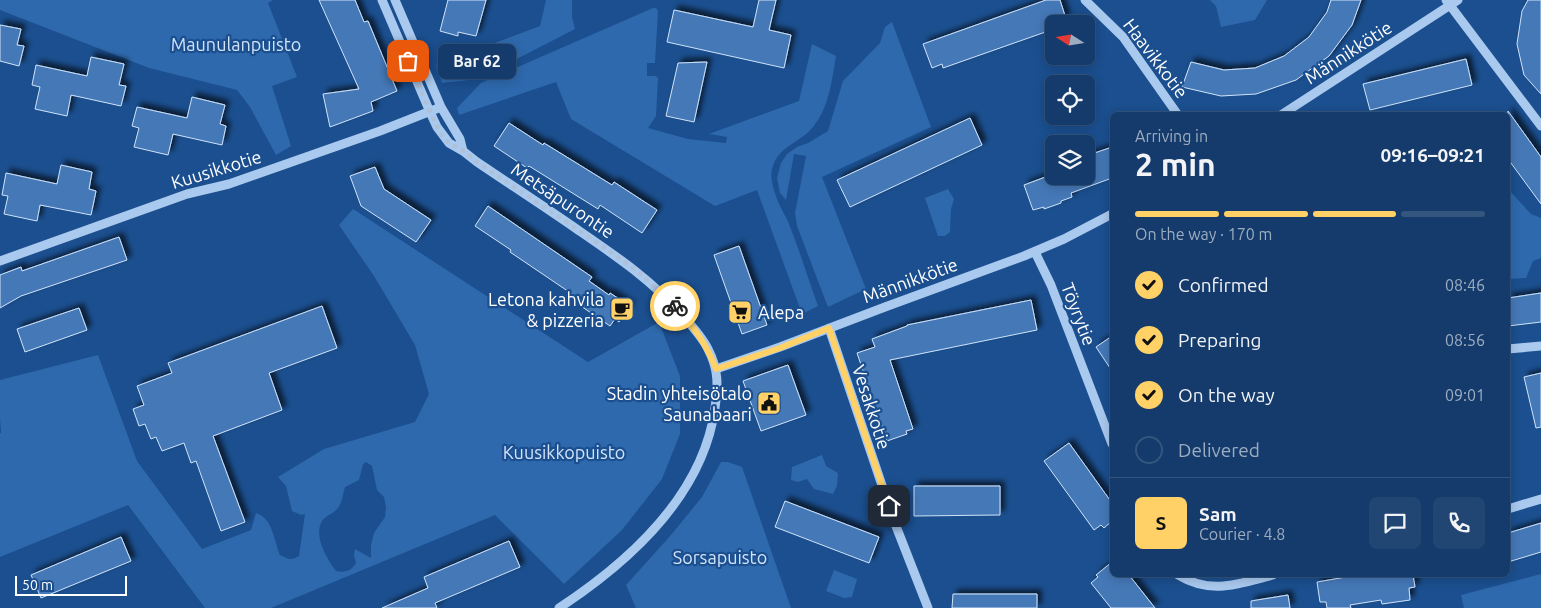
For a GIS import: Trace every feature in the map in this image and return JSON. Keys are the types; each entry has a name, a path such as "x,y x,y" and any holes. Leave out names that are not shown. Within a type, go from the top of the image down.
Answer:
{"street":[{"name":"Metsäpurontie","path":"382,0 437,127 449,143 464,151 477,162 614,254 656,287 669,299 694,329 708,349 716,369 718,381 714,421 706,450 693,477 674,505 630,555 559,608"},
{"name":"Metsäpurontie","path":"394,0 441,107 460,139 464,151"},
{"name":"Haavikkotie","path":"1085,0 1123,37 1176,112"},
{"name":"Männikkötie","path":"1285,112 1448,3 1458,0"},
{"path":"1448,3 1541,126"},
{"name":"Kuusikkotie","path":"0,261 187,194 229,184 441,107"},
{"name":"Männikkötie","path":"716,369 780,348 1035,252 1110,215"},
{"name":"Töyrytie","path":"1035,252 1051,285 1110,439"},
{"name":"Vesakkotie","path":"829,328 882,487 928,608"},
{"path":"1510,349 1541,346"},
{"path":"1510,508 1541,499"},
{"path":"1182,577 1199,585 1217,588 1264,577"}],"green space":[{"name":"Maunulanpuisto","path":"0,0 273,0 268,3 297,77 272,86 291,146 276,155 250,107 237,90 149,68 0,10"},
{"path":"546,0 572,0 572,17 575,29 478,79 442,83 436,65 540,26"},
{"path":"1210,0 1267,0 1255,20 1221,27 1216,6"},
{"path":"656,8 658,11 655,63 647,63 647,76 656,76 658,78 656,116 648,128 688,139 726,143 727,137 709,134 799,101 812,44 836,56 829,93 823,111 808,133 780,153 771,174 777,200 793,234 818,306 802,314 757,190 715,206 571,119 556,82 459,115 457,108 481,83"},
{"path":"892,22 931,127 822,177 866,289 828,307 797,226 795,213 806,156 794,154 786,200 780,193 777,178 781,163 787,154 828,131 843,81 880,43 885,27"},
{"path":"948,189 954,199 951,209 950,232 945,236 938,236 925,198"},
{"path":"1510,191 1531,214 1541,218 1541,258 1533,261 1526,278 1510,279"},
{"name":"Kuusikkopuisto","path":"353,209 588,362 659,322 680,376 680,434 662,479 622,530 564,584 495,515 271,608 205,608 128,505 0,557 0,380 98,355 137,461 202,549 251,530 256,513 262,516 269,525 280,555 290,559 299,556 305,514 301,515 292,511 286,486 278,477 324,449 415,422 429,394 415,345 374,276 339,225","holes":["366,462 372,466 377,490 384,497 386,507 385,517 374,533 371,545 371,558 355,549 356,563 354,566 348,571 336,571 320,540 319,533 322,521 339,507 345,487 359,480 363,464"]},
{"path":"822,455 826,466 838,473 837,486 833,494 814,489 807,479 798,482 791,480 792,467"},
{"name":"Sorsapuisto","path":"721,462 728,462 742,467 791,608 636,608 626,585 702,497"},
{"path":"834,570 857,579 852,597 844,598 826,591"},
{"path":"1541,574 1541,608 1464,608 1461,595"}],"building":[{"path":"319,0 355,0 364,22 368,21 397,91 371,102 373,111 330,127 323,94 359,89"},
{"path":"448,0 486,0 476,36 458,32 458,36 440,31"},
{"path":"759,0 776,0 769,30 791,35 784,68 667,42 674,10 753,27"},
{"path":"1046,0 1060,0 1065,15 1045,15 1045,32 943,68 942,64 932,68 923,44"},
{"path":"1331,0 1361,0 1352,25 1329,56 1296,80 1256,94 1221,96 1182,87 1191,62 1224,70 1255,68 1284,56 1309,37 1327,12"},
{"path":"1528,0 1541,0 1541,94 1524,75 1517,44 1522,11"},
{"path":"0,25 21,29 17,45 24,46 19,66 0,61"},
{"path":"91,57 124,64 119,85 126,86 121,106 71,95 67,116 35,109 40,87 32,85 36,65 87,76"},
{"path":"1466,59 1472,85 1370,110 1363,84"},
{"path":"707,62 694,122 666,116 678,63"},
{"path":"192,97 225,105 220,124 226,126 222,145 173,134 168,155 134,147 139,128 132,126 137,107 187,118"},
{"path":"1510,114 1541,157 1541,204 1510,162"},
{"path":"970,118 982,145 850,207 837,180"},
{"path":"509,123 612,185 614,182 657,210 642,233 600,205 598,209 529,166 527,168 494,146"},
{"path":"1110,148 1110,179 1095,184 1095,153"},
{"path":"61,165 92,172 89,189 96,191 91,215 40,205 37,221 4,214 8,196 2,195 6,173 57,184"},
{"path":"375,167 384,189 431,220 416,242 361,206 350,176"},
{"path":"1045,177 1045,185 1093,185 1071,193 1072,197 1061,201 1061,203 1044,209 1044,207 1033,210 1024,185"},
{"path":"488,206 592,277 589,281 609,295 610,293 630,306 619,322 615,319 610,326 575,302 578,298 475,226"},
{"path":"119,237 127,260 21,296 0,308 0,275 21,267 22,271"},
{"path":"739,246 767,325 742,334 714,255"},
{"path":"1541,293 1541,322 1510,326 1510,298"},
{"path":"1031,300 1037,330 890,360 913,429 906,431 907,434 887,441 857,353 875,347 872,339 907,325"},
{"path":"322,306 337,348 269,373 282,410 213,436 245,522 221,531 196,461 191,463 184,443 162,451 156,437 151,439 145,424 139,426 133,409 144,405 137,386 172,373 168,363"},
{"path":"79,308 87,330 25,352 17,329"},
{"path":"1110,337 1110,368 1096,347"},
{"path":"788,365 806,415 761,431 743,381"},
{"path":"1541,373 1541,427 1536,428 1524,377"},
{"path":"1069,443 1110,500 1110,523 1104,528 1101,525 1094,530 1044,461"},
{"path":"914,486 1000,486 1000,515 914,516"},
{"path":"785,501 879,537 869,563 775,527"},
{"path":"1541,523 1541,552 1510,561 1510,532"},
{"path":"121,537 131,561 41,598 31,575"},
{"path":"509,541 520,567 435,603 437,608 382,608 428,588 424,577"},
{"path":"1110,564 1110,577 1131,577 1155,608 1111,608 1091,583 1098,577 1096,575"},
{"path":"1346,577 1413,577 1415,587 1409,588 1410,600 1382,604 1381,600 1350,605 1351,608 1327,608 1326,602 1320,602 1317,582"},
{"path":"953,594 1037,594 1037,608 952,608"},
{"path":"1288,595 1290,608 1251,608 1251,601"}],"way so far":[{"path":"408,61 437,127 449,143 464,151 477,162 614,254 636,270 675,306"}],"place":[{"name":"Bar 62","path":"408,61"},
{"name":"Letona kahvila & pizzeria","path":"622,309"},
{"name":"Alepa","path":"740,312"},
{"name":"Stadin yhteisötalo Saunabaari","path":"769,403"}],"route":[{"path":"675,306 708,349 716,369 780,348 829,328 889,506"}]}
